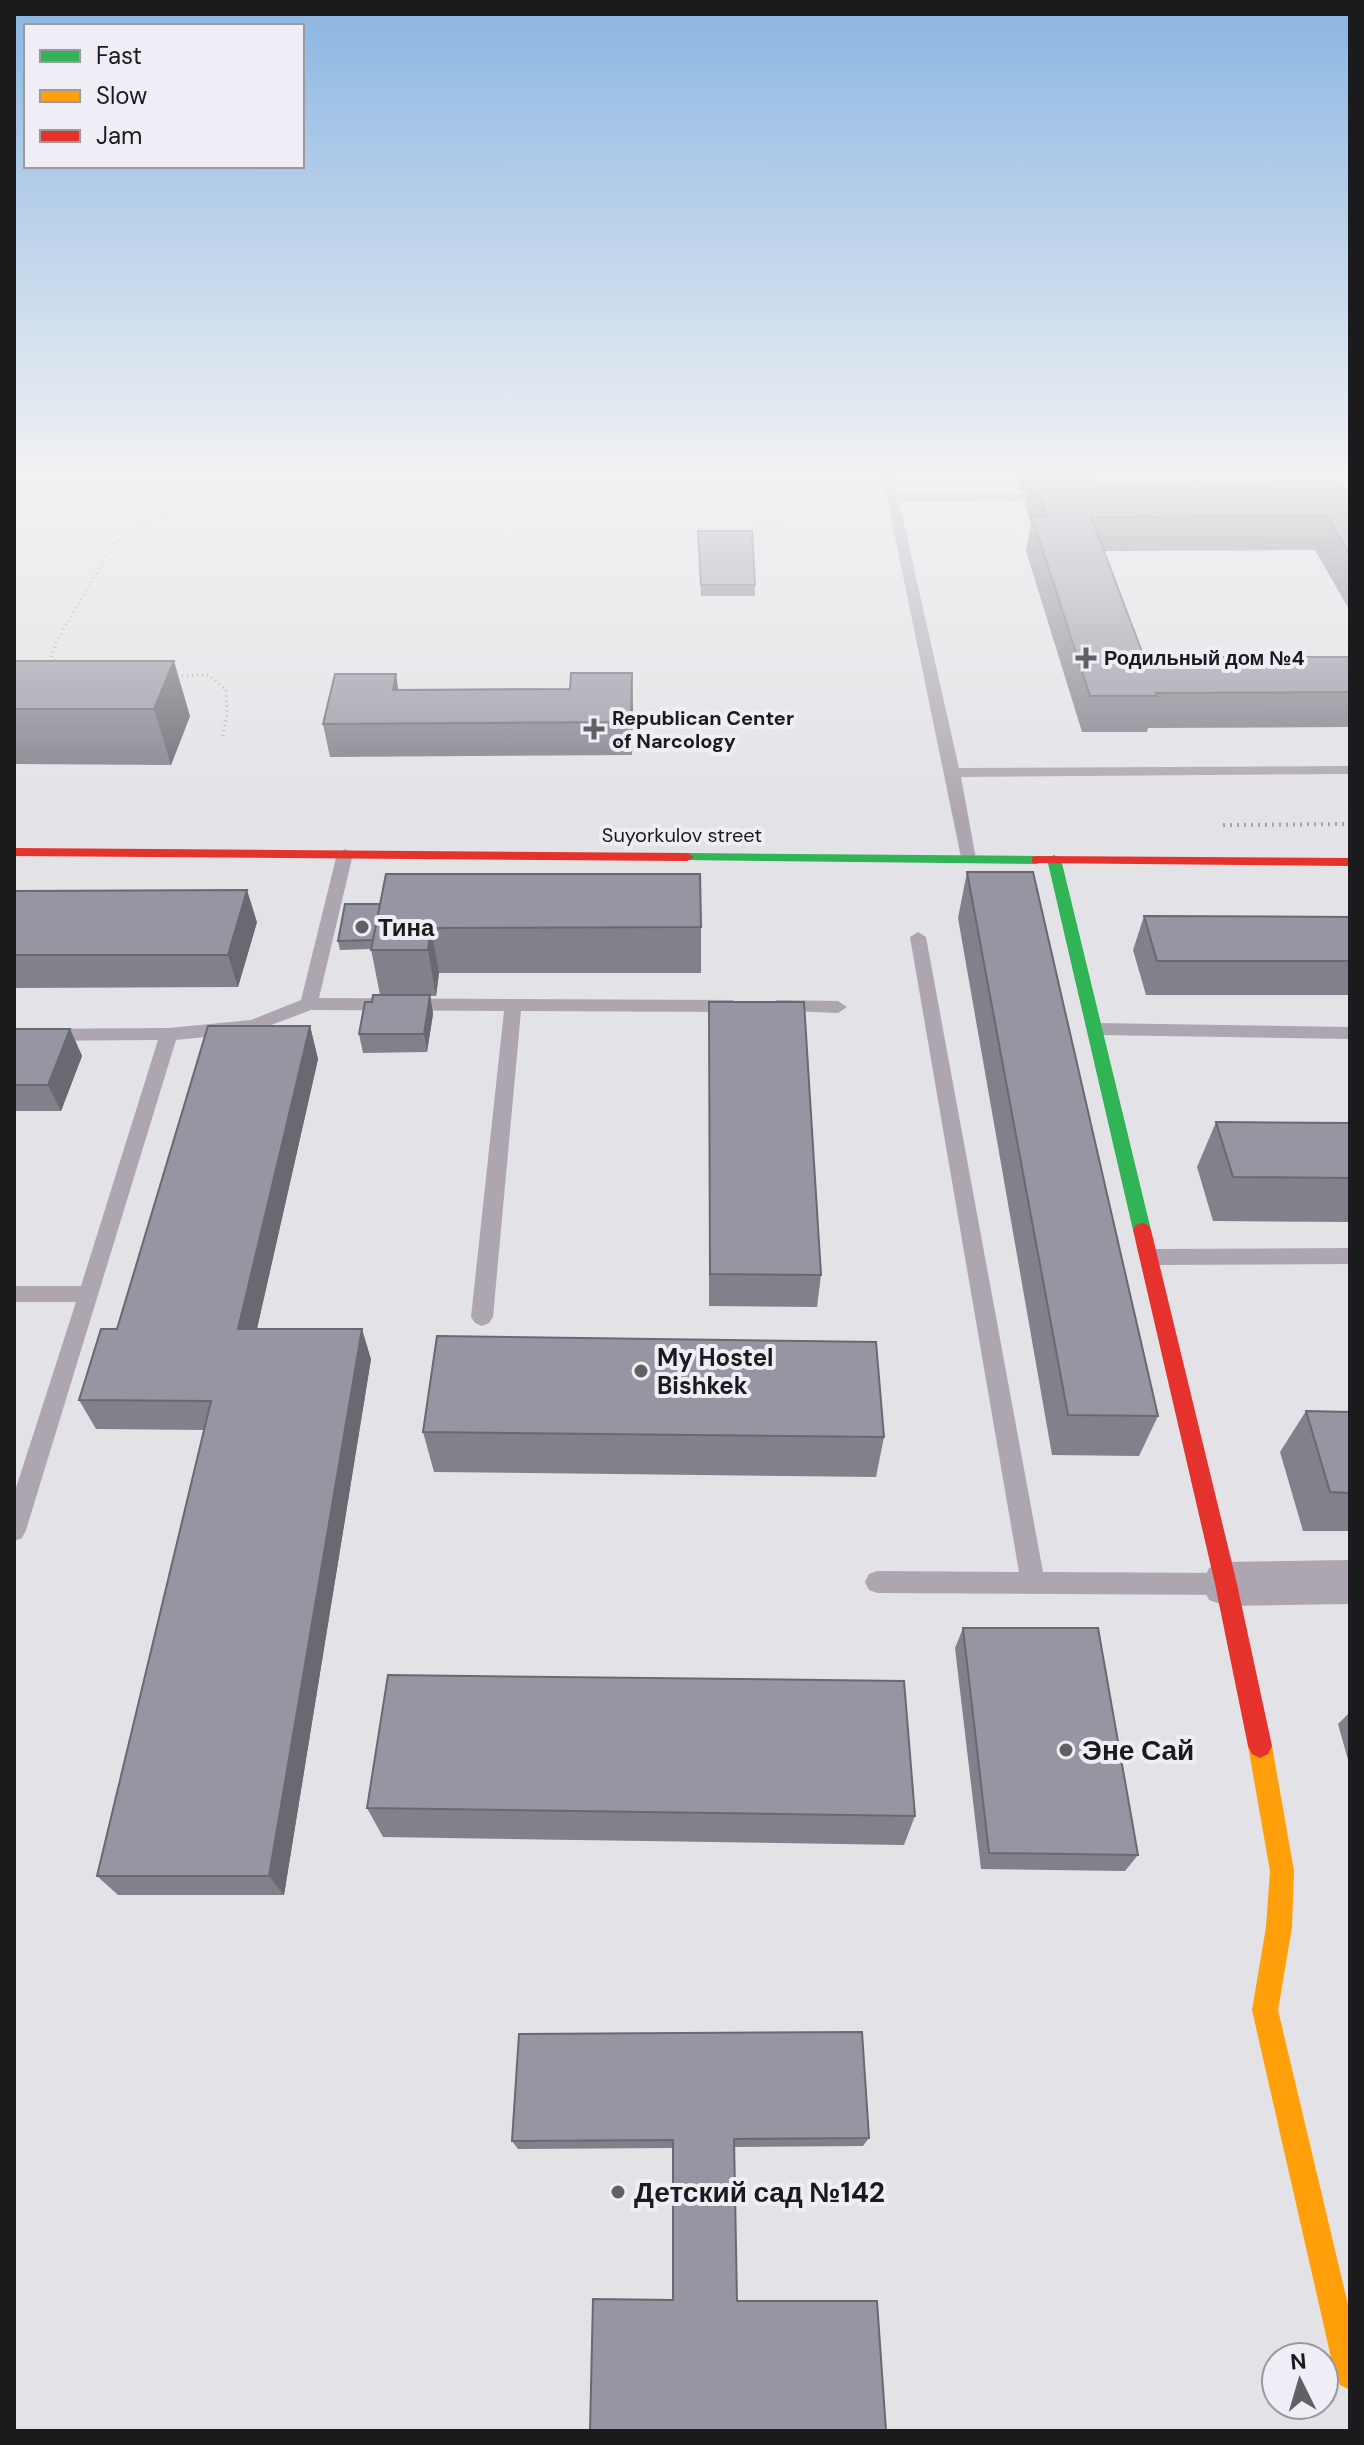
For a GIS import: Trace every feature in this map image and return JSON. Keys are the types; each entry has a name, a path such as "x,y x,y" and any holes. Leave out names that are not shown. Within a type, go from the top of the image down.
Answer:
{"street":[{"name":"Suyorkulov street","path":"14,852 1350,862"},
{"path":"1054,859 1097,1029 1226,1584 1276,1824 1282,1871 1279,1927 1265,2010 1350,2375"},
{"path":"1226,1584 1350,1582"}],"lane":[{"path":"912,588 953,773 968,859"},
{"path":"953,773 1350,770"},
{"path":"309,1004 345,854"},
{"path":"918,937 1033,1584"},
{"path":"14,1035 169,1034 253,1026 309,1004 838,1007"},
{"path":"482,1317 513,1005"},
{"path":"1097,1029 1350,1033"},
{"path":"14,1530 169,1034"},
{"path":"1149,1257 1350,1256"},
{"path":"14,1294 89,1294"},
{"path":"877,1582 1226,1584"}],"path":[{"path":"59,665 51,657 56,642 88,588"},
{"path":"169,676 208,675 226,690 227,715 222,739"}],"building":[{"path":"1055,588 1118,588 1144,657 1350,657 1350,692 1090,696"},
{"path":"14,661 174,661 154,709 14,709"},
{"path":"571,673 632,673 631,722 323,724 335,674 396,674 393,690 570,689"},
{"path":"967,872 1033,872 1158,1416 1068,1415"},
{"path":"386,874 700,874 701,927 431,928 428,950 371,950"},
{"path":"247,890 228,955 14,955 14,891"},
{"path":"345,904 380,904 373,940 338,941"},
{"path":"1144,916 1350,917 1350,961 1157,961"},
{"path":"373,995 430,995 424,1034 359,1034 365,1002 372,1002"},
{"path":"709,1002 804,1002 821,1275 710,1274"},
{"path":"208,1026 310,1026 238,1329 362,1329 269,1876 97,1876 211,1401 79,1400 101,1329 117,1329"},
{"path":"14,1029 70,1029 48,1085 14,1085"},
{"path":"1216,1122 1350,1123 1350,1178 1233,1177"},
{"path":"437,1336 876,1342 884,1437 423,1432"},
{"path":"1306,1411 1350,1412 1350,1493 1330,1492"},
{"path":"963,1628 1098,1628 1138,1855 989,1853"},
{"path":"388,1675 904,1681 915,1816 367,1808"},
{"path":"862,2032 869,2138 734,2139 737,2301 877,2301 886,2431 590,2431 593,2299 673,2300 673,2140 512,2141 519,2034"}],"traffic: fast":[{"path":"687,857 1037,860"},
{"path":"1054,859 1142,1230"}],"traffic: slow":[{"path":"1260,1746 1282,1871 1279,1927 1265,2010 1350,2375"}],"traffic: jam":[{"path":"14,852 687,857"},
{"path":"1037,860 1350,862"},
{"path":"1142,1230 1226,1584 1260,1746"}],"place":[{"name":"Родильный дом №4","path":"1086,658"},
{"name":"Republican Center of Narcology","path":"594,729"},
{"name":"Тина","path":"362,927"},
{"name":"My Hostel Bishkek","path":"641,1371"},
{"name":"Эне Сай","path":"1066,1750"},
{"name":"Детский сад №142","path":"618,2192"}]}
